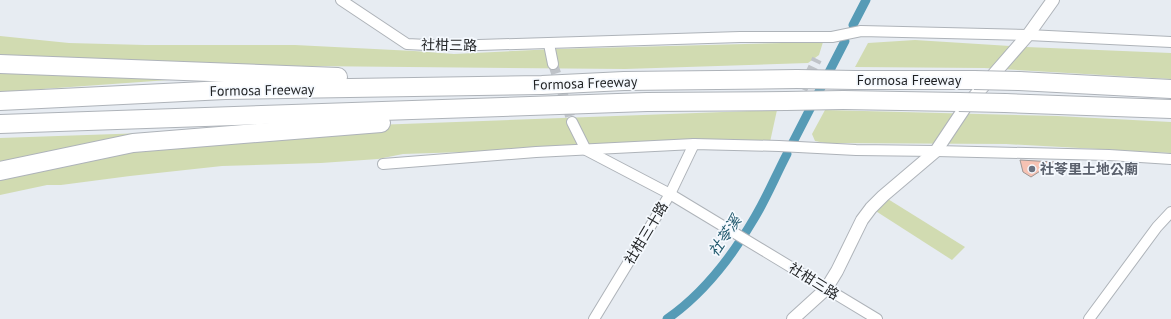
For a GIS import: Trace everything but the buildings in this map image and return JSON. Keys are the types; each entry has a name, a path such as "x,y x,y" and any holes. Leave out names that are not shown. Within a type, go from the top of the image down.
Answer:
{"highway":[{"path":"0,64 542,85"},
{"name":"Formosa Freeway","path":"0,101 225,90 797,79 1019,81 1171,90"},
{"name":"Formosa Freeway","path":"0,124 616,103 843,100 1005,103 1171,109"},
{"path":"0,171 132,143 616,103"}],"street":[{"name":"社柑三路","path":"341,0 407,44 448,46 732,38 832,37 861,31 1028,35 1171,42"},
{"path":"793,319 826,289 837,271 862,220 871,208 936,151 966,106 1028,35 1053,0"},
{"path":"549,44 553,64"},
{"path":"572,122 586,150 670,194"},
{"path":"383,164 536,152 694,144 779,146 849,150 1109,155 1171,158"},
{"name":"社柑三十路","path":"594,319 670,194 694,144"},
{"name":"社柑三路","path":"670,194 752,242 826,289 877,319"},
{"path":"1089,319 1157,226 1171,212"}],"green space":[{"path":"0,36 69,43 145,45 295,45 454,54 555,49 823,42 819,55 808,63 625,69 211,65 0,56"},
{"path":"915,40 1026,47 1171,53 1171,79 984,68 855,67 868,43"},
{"path":"0,69 183,79 0,92"},
{"path":"777,110 770,142 403,154 378,159 321,163 222,166 61,185 47,185 0,195 0,179 183,142 348,126"},
{"path":"825,110 1057,116 1171,122 1171,153 1006,144 825,143 815,141 812,134"},
{"path":"145,133 145,136 0,166 0,138"},
{"path":"883,196 965,247 952,260 871,208"}],"waterway":[{"name":"社苓溪","path":"853,25 866,0"},
{"name":"社苓溪","path":"792,144 845,41"},
{"name":"社苓溪","path":"667,319 693,298 727,259 759,209 787,154"}],"tunnel":[{"path":"796,103 817,59"},
{"path":"553,64 572,122"}],"place":[{"name":"社苓里土地公廟","path":"1032,169"}]}
